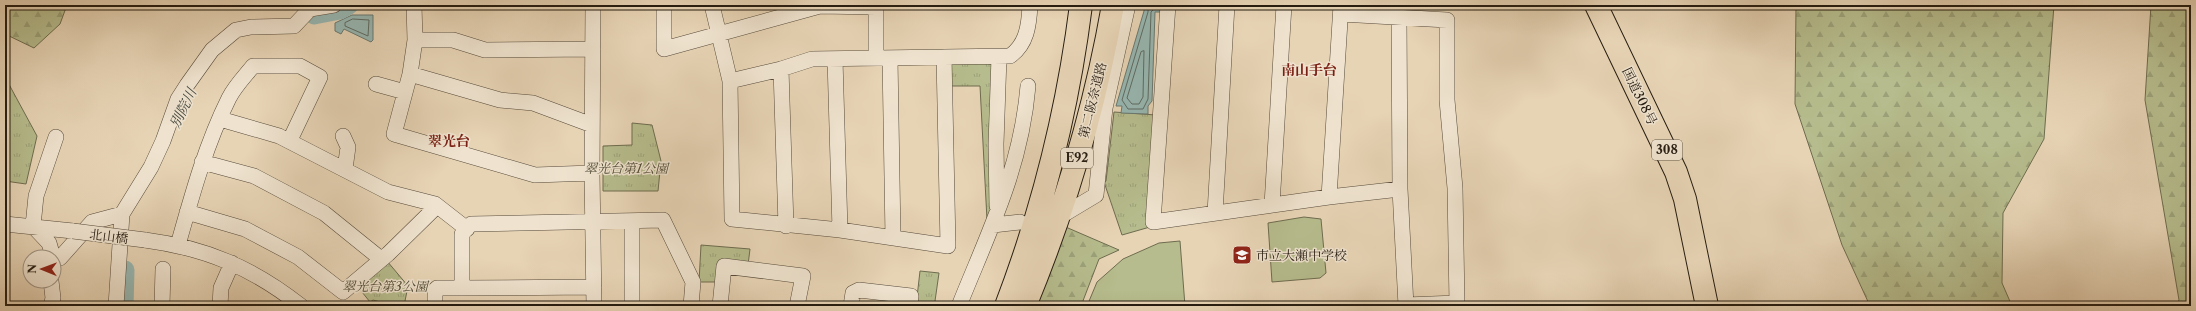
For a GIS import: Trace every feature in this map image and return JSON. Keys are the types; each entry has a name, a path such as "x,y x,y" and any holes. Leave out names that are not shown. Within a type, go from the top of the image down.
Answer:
{"highway":[{"name":"第二阪奈道路","path":"1006,306 1045,189 1063,115 1075,51 1081,5"},
{"name":"第二阪奈道路","path":"1025,306 1071,180 1092,103 1113,5"},
{"name":"国道308号","path":"1596,5 1676,172 1685,199 1707,306"}],"street":[{"path":"116,306 122,214 135,196 157,154 178,99 212,50 236,30 251,26 294,26 310,9 334,5"},
{"path":"414,5 415,40 410,74 394,134 535,175 592,173"},
{"path":"593,5 592,173 594,222 594,306"},
{"path":"664,5 664,49 719,34 770,12 820,6 876,6 883,58 893,238"},
{"path":"712,5 730,81 732,220 840,230 948,246 944,57"},
{"path":"730,81 781,69 812,59 1010,56 1019,49 1025,38 1029,20 1030,5"},
{"path":"1066,213 1096,195 1105,108 1128,5"},
{"path":"1168,5 1153,222 1329,197 1400,189"},
{"path":"1214,213 1227,5"},
{"path":"1272,205 1284,5"},
{"path":"1329,197 1341,9 1399,17 1447,20 1446,100 1455,188 1458,303 1406,306 1400,189 1399,17"},
{"path":"415,40 453,40 486,50 593,49"},
{"path":"995,219 999,57"},
{"path":"835,59 840,230"},
{"path":"178,245 202,162 220,119 230,96 253,66 300,66 320,77 290,140"},
{"path":"781,69 786,226"},
{"path":"410,74 500,100 533,103 592,125"},
{"path":"376,84 405,92"},
{"path":"959,306 1009,184 1023,134 1028,86"},
{"path":"220,119 290,140 388,192 437,206 467,229"},
{"path":"343,136 348,147 345,169"},
{"path":"51,249 49,243 33,226 36,196 56,137"},
{"path":"202,162 254,176 324,213 381,259"},
{"path":"187,212 251,233 298,257 343,292 381,259 437,206"},
{"path":"62,256 92,222 122,214"},
{"path":"995,219 1020,222"},
{"path":"462,288 462,234 471,224 663,220 693,282 691,306"},
{"path":"632,221 632,306"},
{"name":"北山橋","path":"5,224 33,226 178,245 210,254 232,263 281,290 301,306"},
{"path":"220,306 221,288 232,263"},
{"path":"720,306 724,266 803,276 797,306"},
{"path":"162,306 163,269"},
{"path":"435,306 435,290 437,288 594,287"},
{"path":"50,306 53,298 52,289"},
{"path":"851,306 853,293 859,290 911,296 910,306"}],"green space":[{"path":"5,5 67,5 60,24 34,48 5,34"},
{"path":"1796,5 2054,5 2044,139 2003,213 2002,283 2012,306 1870,306 1842,245 1795,104"},
{"path":"2151,5 2191,5 2191,306 2176,306 2179,300 2145,100"},
{"path":"955,61 994,64 992,210 987,220 980,86 950,86 950,66"},
{"path":"5,77 37,136 26,184 5,181"},
{"path":"1114,112 1156,115 1150,227 1122,235 1104,182 1106,181"},
{"name":"翠光台第1公園","path":"632,123 652,125 661,161 658,191 603,191 603,146 632,145"},
{"path":"1304,217 1321,219 1326,273 1320,278 1272,282 1268,223"},
{"path":"1061,225 1119,250 1099,259 1081,306 1032,306"},
{"path":"1180,241 1185,306 1087,306 1097,282 1123,259 1159,243"},
{"path":"701,245 750,249 748,265 719,262 717,282 699,282"},
{"name":"翠光台第3公園","path":"387,261 408,286 404,306 394,306 373,300 370,302 358,287"},
{"path":"920,271 939,273 935,301 944,306 916,306"}],"water":[{"path":"1144,5 1161,5 1161,12 1155,12 1152,101 1148,106 1148,114 1121,113 1122,106 1116,106 1144,11"},
{"path":"352,15 373,15 373,40 371,42 344,29 341,34 335,31 335,23"}],"waterway":[{"name":"別院川","path":"314,15 340,10 349,5"},
{"name":"別院川","path":"124,306 125,270"}],"place":[{"name":"市立大瀬中学校","path":"1242,255"}],"district":[{"name":"南山手台","path":"1309,70"},
{"name":"翠光台","path":"449,141"}]}
